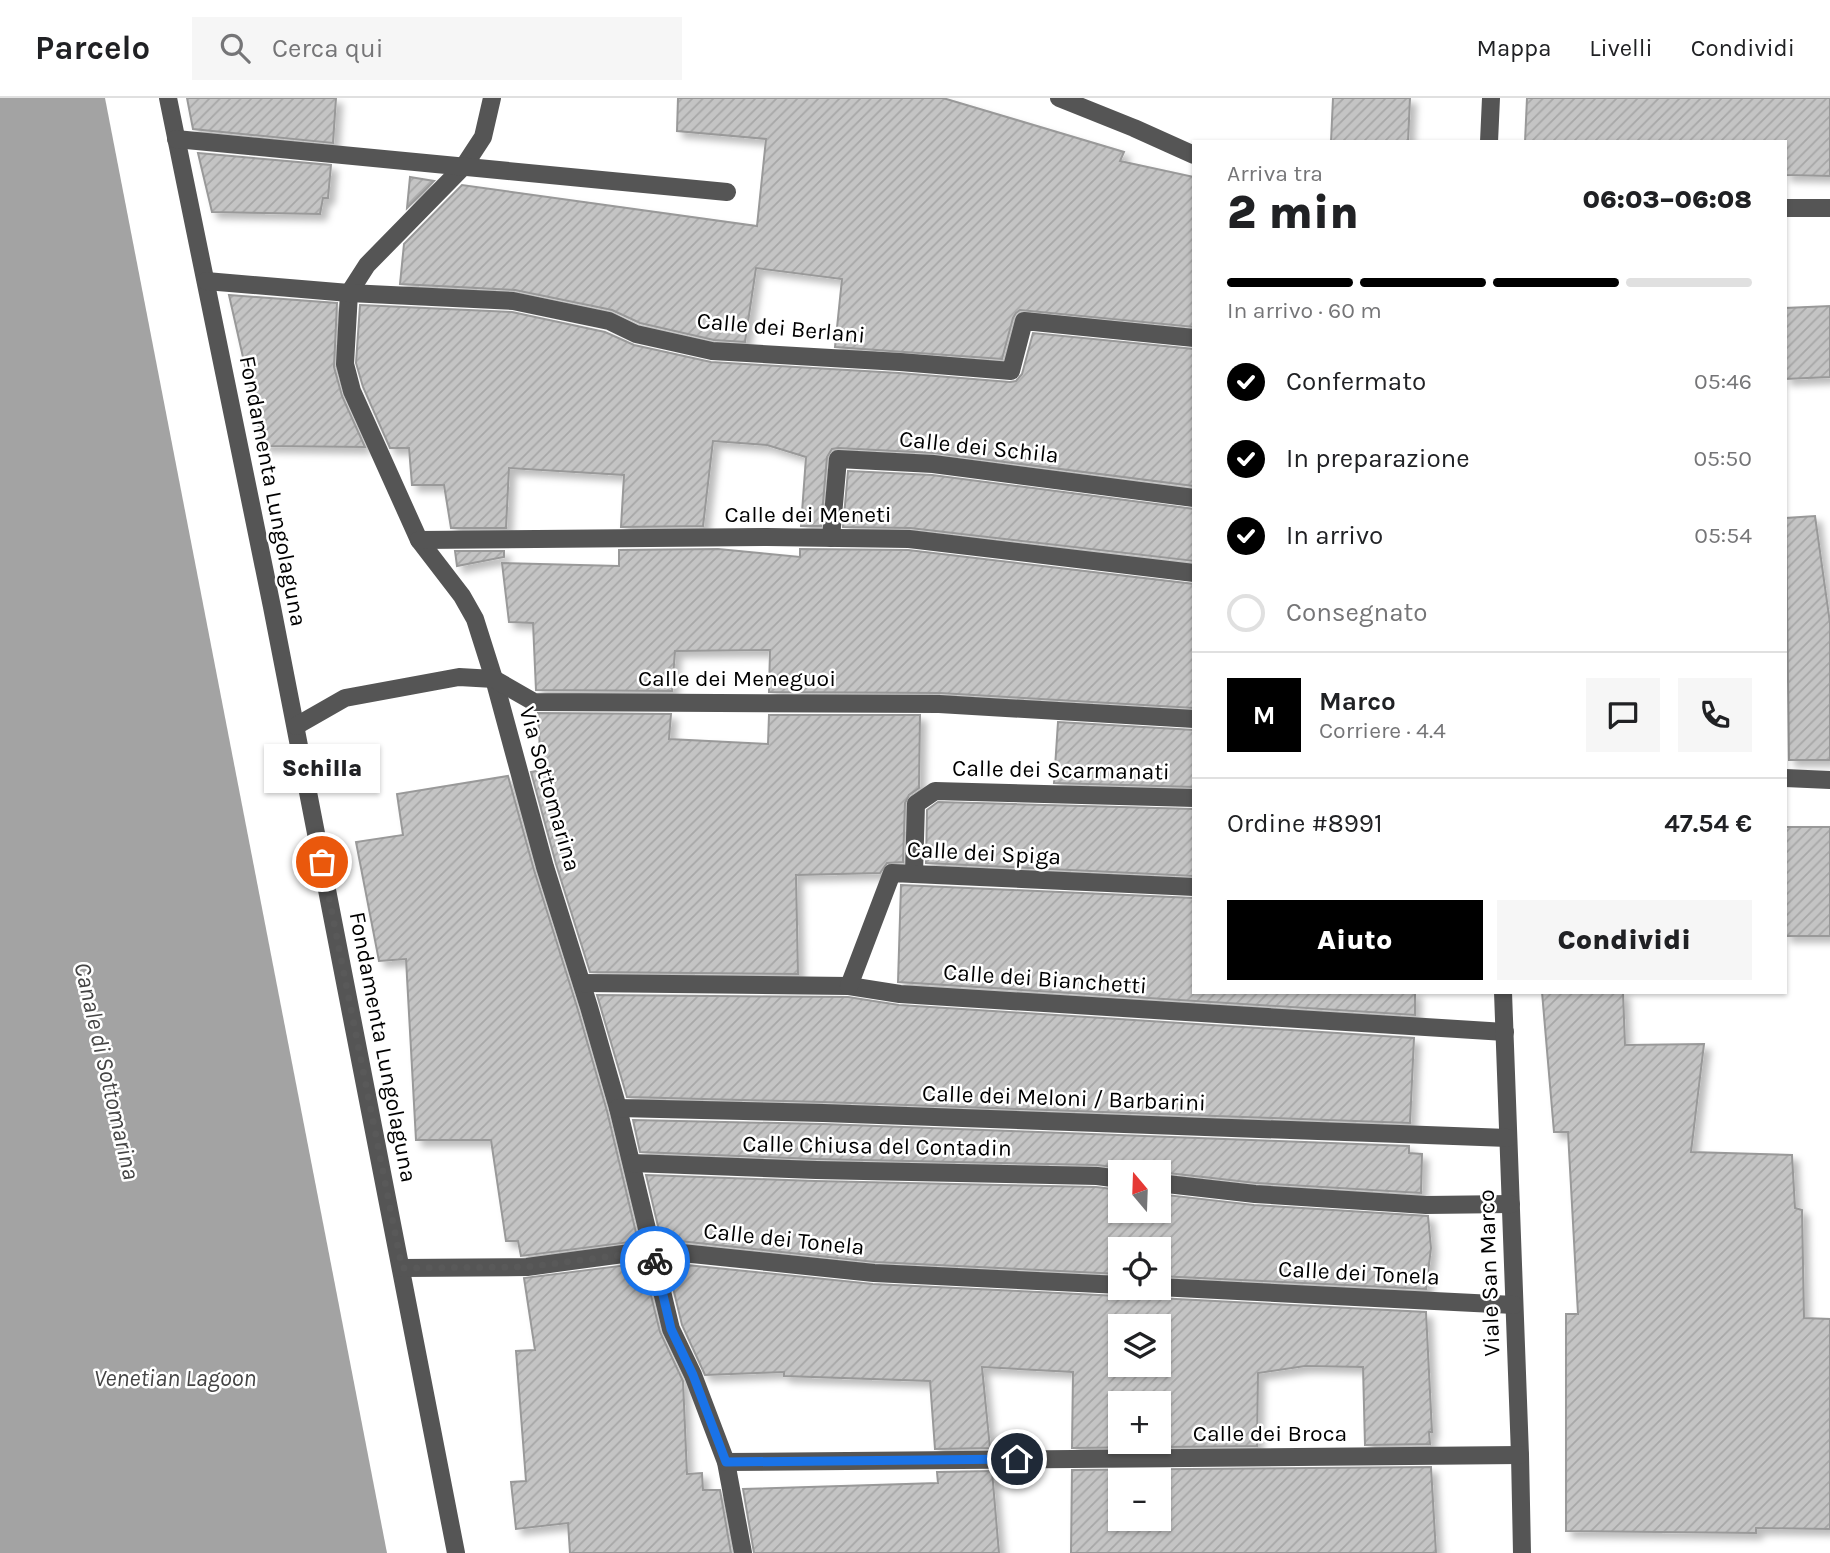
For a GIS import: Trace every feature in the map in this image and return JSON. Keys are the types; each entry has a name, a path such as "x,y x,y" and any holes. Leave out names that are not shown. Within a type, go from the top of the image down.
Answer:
{"street":[{"name":"Fondamenta Lungolaguna","path":"168,98 296,726 456,1553"},
{"path":"349,293 367,265 464,166 483,137 492,98"},
{"path":"1059,98 1192,154"},
{"path":"1489,140 1491,98"},
{"path":"176,139 727,192"},
{"path":"1787,208 1830,208"},
{"name":"Calle dei Berlani","path":"206,281 349,293 513,301 609,321 636,334 712,351 1011,371 1024,321 1192,338"},
{"name":"Via Sottomarina","path":"349,293 345,364 352,390 419,540 462,596 475,619 545,867 618,1108 671,1329 693,1375 726,1462 743,1553"},
{"name":"Calle dei Schila","path":"831,538 838,459 933,464 1192,498"},
{"name":"Calle dei Meneti","path":"419,540 767,537 909,539 1192,573"},
{"name":"Calle dei Meneguoi","path":"296,726 345,698 459,677 494,679 534,702 939,704 1192,719"},
{"path":"1787,778 1830,780"},
{"name":"Calle dei Scarmanati","path":"914,874 916,804 935,791 1192,798"},
{"name":"Calle dei Spiga","path":"849,986 892,873 1192,887"},
{"name":"Calle dei Bianchetti","path":"582,983 849,986 900,994 1505,1032"},
{"name":"Viale San Marco","path":"1503,994 1522,1553"},
{"name":"Calle dei Meloni / Barbarini","path":"618,1108 1508,1138"},
{"name":"Calle Chiusa del Contadin","path":"632,1163 1108,1177"},
{"path":"1171,1184 1255,1194 1426,1205 1511,1204"},
{"name":"Calle dei Tonela","path":"402,1268 527,1267 653,1251 874,1273 1108,1284"},
{"name":"Calle dei Tonela","path":"1171,1288 1514,1305"},
{"name":"Calle dei Broca","path":"726,1462 1520,1455"}],"water":[{"name":"Venetian Lagoon","path":"0,98 105,98 387,1553 0,1553"}],"building":[{"path":"187,98 336,98 333,143 193,129"},
{"path":"678,98 943,98 1124,152 1120,161 1192,177 1192,327 1020,310 1013,318 1002,359 835,347 842,279 756,268 745,342 714,340 640,323 612,310 515,290 400,284 404,244 462,185 757,226 766,139 677,131"},
{"path":"1333,98 1410,98 1408,140 1331,140"},
{"path":"1527,98 1830,98 1830,176 1787,175 1787,140 1525,140"},
{"path":"198,153 331,165 328,198 323,198 320,214 212,212"},
{"path":"410,177 434,181 407,208"},
{"path":"229,295 337,303 334,367 342,396 365,447 263,446"},
{"path":"360,305 512,312 605,332 634,345 711,362 1010,382 1016,381 1022,374 1033,333 1192,349 1192,486 934,453 838,448 832,449 827,457 821,526 801,526 806,457 767,445 713,441 703,526 621,527 624,475 509,468 506,528 451,528 444,485 412,485 409,448 390,448 363,387 356,363"},
{"path":"1830,306 1830,377 1787,379 1787,308"},
{"path":"848,471 932,475 1192,509 1192,561 910,528 843,527"},
{"path":"1815,516 1830,623 1830,760 1789,760 1787,518"},
{"path":"718,549 800,557 800,549 908,550 1192,584 1192,708 940,693 769,692 770,650 675,651 672,691 536,690 533,623 509,622 502,563 619,566 619,550"},
{"path":"455,551 504,551 504,557 457,566"},
{"path":"538,713 671,714 669,739 768,744 769,715 920,715 919,788 909,795 905,803 903,862 887,863 880,873 796,875 798,974 590,972 531,772 541,770"},
{"path":"1058,722 1192,730 1192,787 1054,783"},
{"path":"508,776 607,1111 638,1241 521,1256 518,1241 506,1241 491,1140 416,1140 406,959 379,961 356,842 403,835 397,794"},
{"path":"938,802 1192,809 1192,876 926,863 927,810"},
{"path":"1787,827 1830,827 1830,936 1787,936"},
{"path":"901,885 1192,898 1192,994 1415,994 1415,1015 898,982"},
{"path":"1542,994 1623,994 1625,1045 1704,1044 1691,1152 1792,1155 1795,1208 1802,1210 1804,1318 1830,1319 1830,1529 1756,1528 1756,1533 1566,1531 1566,1314 1578,1314 1568,1132 1554,1132"},
{"path":"597,995 848,997 899,1005 1414,1038 1410,1123 627,1097"},
{"path":"633,1120 823,1124 1409,1146 1409,1153 1422,1154 1421,1193 1256,1183 1171,1173 1171,1160 1108,1160 1108,1166 640,1152"},
{"path":"646,1175 1096,1187 1108,1188 1108,1223 1171,1223 1171,1195 1254,1205 1428,1216 1431,1248 1426,1289 1171,1277 1171,1237 1108,1237 1108,1273 875,1262 661,1239"},
{"path":"643,1263 660,1332 683,1381 687,1474 702,1473 703,1490 720,1490 731,1553 570,1553 568,1523 516,1529 511,1482 526,1481 516,1351 535,1350 524,1278"},
{"path":"667,1263 873,1284 1108,1295 1108,1300 1171,1299 1426,1312 1432,1432 1429,1432 1430,1444 1365,1445 1363,1367 1305,1366 1258,1373 1257,1446 1171,1447 1171,1391 1108,1391 1108,1448 1072,1448 1073,1372 982,1367 990,1448 935,1449 930,1381 784,1376 784,1372 705,1375 682,1325"},
{"path":"1431,1467 1436,1553 1071,1553 1072,1470 1108,1470 1108,1531 1171,1531 1171,1469"},
{"path":"992,1471 999,1553 754,1553 743,1489 938,1483 937,1472"}],"way so far":[{"path":"322,862 402,1268 527,1267 653,1251 655,1261"}],"place":[{"name":"Schilla","path":"322,862"}],"route":[{"path":"655,1261 671,1329 693,1375 726,1462 1017,1459"}],"water label":[{"name":"Canale di Sottomarina","path":"107,1071"}]}
